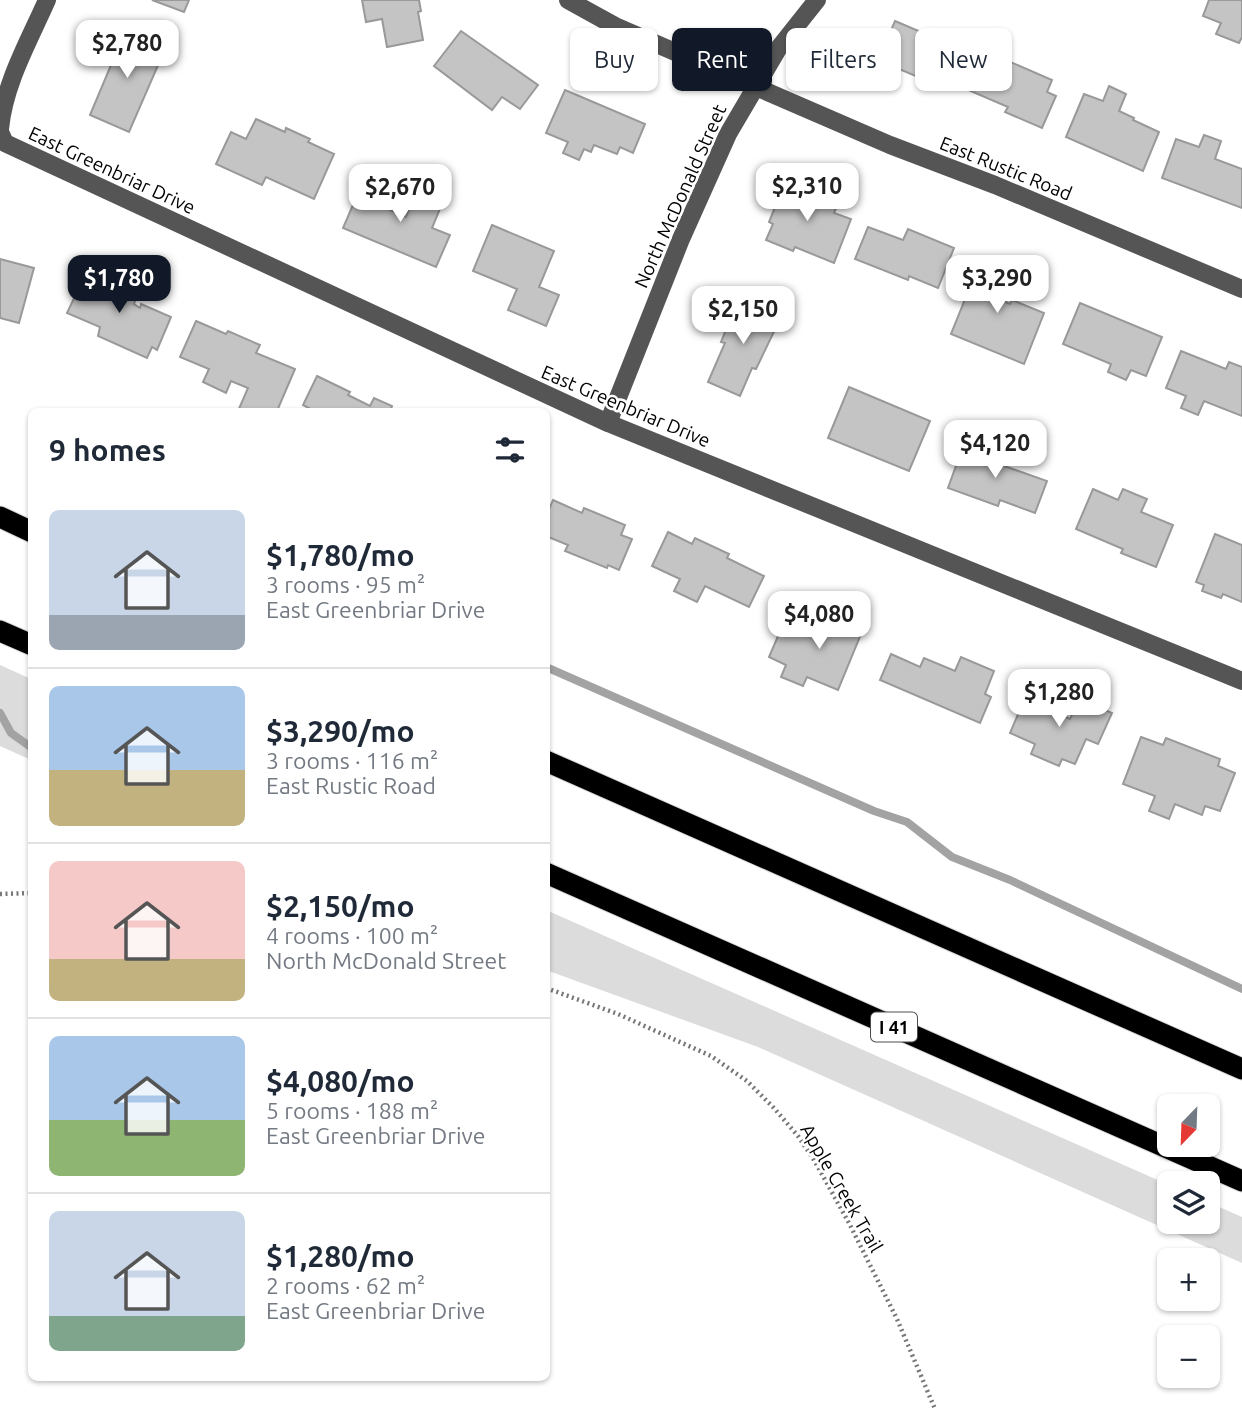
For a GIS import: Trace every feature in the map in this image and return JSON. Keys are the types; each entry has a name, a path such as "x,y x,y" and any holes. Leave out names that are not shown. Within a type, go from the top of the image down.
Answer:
{"highway":[{"path":"0,517 28,530"},
{"path":"0,631 28,643"},
{"path":"550,763 1242,1069"},
{"name":"I 41","path":"550,875 1242,1181"}],"street":[{"path":"2,135 2,112 13,78 47,0"},
{"name":"East Rustic Road","path":"568,0 615,26 672,50"},
{"name":"North McDonald Street","path":"772,59 817,0"},
{"name":"North McDonald Street","path":"608,423 681,239 728,134 752,91"},
{"name":"East Rustic Road","path":"766,91 890,145 995,185 1242,289"},
{"name":"East Greenbriar Drive","path":"2,135 608,423 1242,681"}],"path":[{"path":"0,894 28,893"},
{"name":"Apple Creek Trail","path":"550,989 618,1014 711,1056 747,1081 773,1107 804,1144 844,1213 897,1319 935,1409"}],"shaded area":[{"path":"0,665 28,678 28,759 0,746"},
{"path":"550,912 1157,1180 1157,1225 758,1047 550,971"},
{"path":"1220,1207 1242,1217 1242,1263 1220,1253 1220,1248 1208,1248 1177,1234 1220,1234"}],"building":[{"path":"152,0 189,0 184,12"},
{"path":"362,0 419,0 421,11 418,12 423,40 387,47 382,19 366,22"},
{"path":"1209,0 1242,0 1242,37 1239,43 1216,34 1221,23 1203,16"},
{"path":"895,21 915,29 915,76 901,70 901,28 892,28"},
{"path":"127,27 160,41 152,60 159,63 129,132 90,115"},
{"path":"461,31 538,85 520,109 502,97 492,110 434,66"},
{"path":"1012,63 1052,80 1047,92 1056,96 1042,128 1005,112 1008,107 971,91 1012,91"},
{"path":"1109,86 1126,94 1119,111 1159,132 1143,171 1066,137 1084,94 1103,101"},
{"path":"565,90 645,124 633,153 620,147 617,154 594,145 591,152 584,149 579,160 563,153 568,142 546,133"},
{"path":"256,119 285,132 286,128 334,154 314,199 266,177 262,185 216,164 231,132 246,139"},
{"path":"1204,135 1221,141 1215,159 1242,169 1242,208 1162,178 1176,139 1199,147"},
{"path":"786,180 818,192 816,198 837,206 834,213 851,219 834,263 795,247 793,251 766,240 773,224 769,222"},
{"path":"362,184 393,197 388,209 406,217 418,188 444,199 432,228 450,235 436,267 343,228"},
{"path":"492,225 554,251 539,287 559,295 546,326 508,310 517,289 473,271"},
{"path":"868,227 903,240 908,229 954,248 938,288 909,276 908,280 855,259"},
{"path":"982,257 1015,271 1003,301 1010,304 1012,300 1044,313 1024,364 951,334"},
{"path":"0,259 34,268 19,323 0,318"},
{"path":"86,273 108,283 111,276 125,283 125,290 137,296 134,304 140,308 141,304 171,317 157,350 152,347 147,358 98,336 100,327 67,313"},
{"path":"739,300 781,317 756,369 752,368 740,396 708,382 725,343 721,342 727,327 722,325 728,311 733,314"},
{"path":"1080,303 1162,337 1146,376 1131,370 1126,380 1108,372 1111,364 1063,344"},
{"path":"196,321 260,345 256,353 295,369 278,408 239,408 248,388 231,381 226,393 203,382 209,369 180,357"},
{"path":"1181,351 1226,369 1229,362 1242,367 1242,416 1204,401 1198,415 1181,408 1186,396 1166,388"},
{"path":"317,376 350,392 348,395 370,406 374,398 392,406 308,408 303,405"},
{"path":"849,387 930,421 909,471 828,438"},
{"path":"965,441 991,449 987,460 1047,481 1035,513 1000,500 998,506 948,488"},
{"path":"1093,489 1118,500 1123,489 1147,499 1141,512 1173,525 1156,567 1121,553 1123,549 1076,529"},
{"path":"553,500 582,513 584,508 625,525 621,535 632,539 619,570 565,551 568,545 550,538 550,507"},
{"path":"668,532 692,544 695,538 729,554 727,558 764,576 749,607 705,586 697,602 674,591 680,579 652,566"},
{"path":"1215,534 1242,545 1242,602 1223,594 1221,598 1202,591 1204,585 1196,582"},
{"path":"834,609 866,622 838,690 807,677 803,686 781,677 786,665 769,657 784,622 821,638"},
{"path":"891,654 920,667 924,658 955,671 961,657 994,671 985,694 991,697 980,723 880,680"},
{"path":"1028,691 1052,702 1049,710 1070,719 1079,699 1112,713 1098,744 1086,739 1075,764 1062,759 1059,766 1031,754 1035,744 1010,733"},
{"path":"1141,737 1163,745 1166,738 1220,759 1218,766 1235,773 1220,811 1205,806 1202,815 1175,804 1169,819 1149,811 1155,796 1123,784"}],"waterway":[{"path":"550,669 874,811 907,822 952,857 1010,880 1242,989"},
{"path":"0,713 11,733 28,745"}]}
